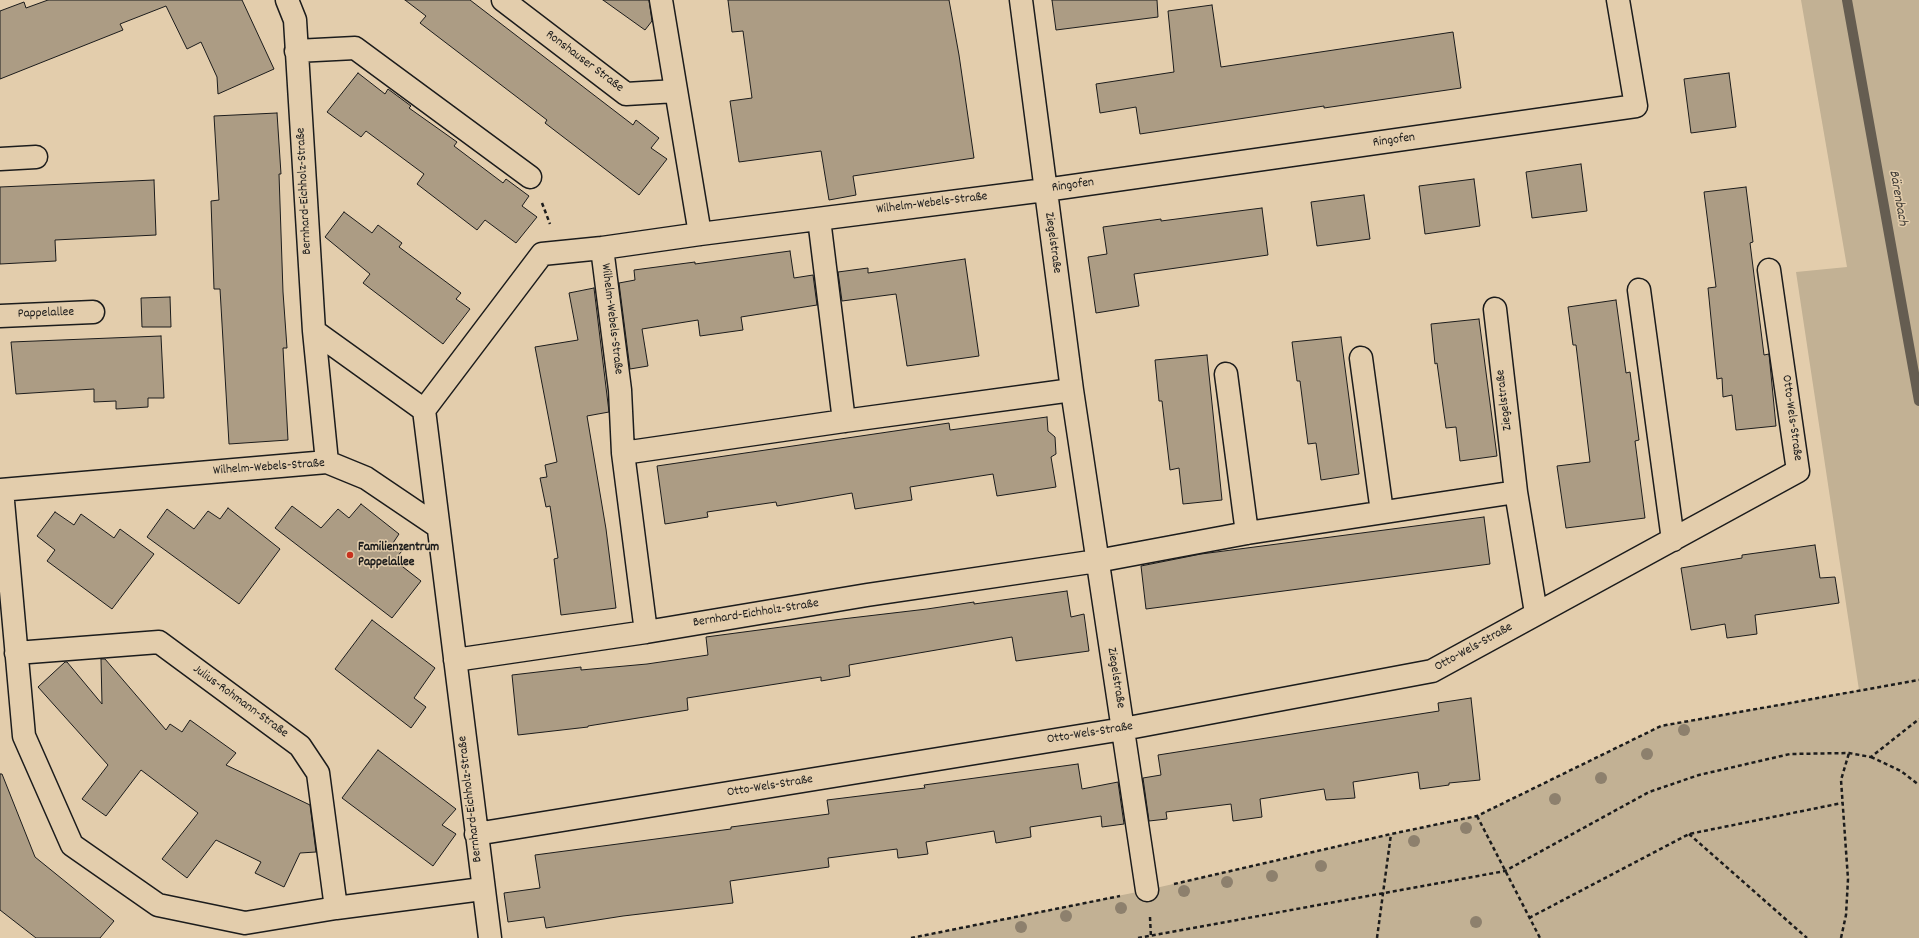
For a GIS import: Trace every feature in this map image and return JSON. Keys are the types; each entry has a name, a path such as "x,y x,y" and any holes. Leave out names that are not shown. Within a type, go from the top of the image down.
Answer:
{"street":[{"name":"Bernhard-Eichholz-Straße","path":"287,0 295,20 314,331 327,462"},
{"name":"Ronshauser Straße","path":"503,0 626,94 676,91"},
{"path":"661,0 700,234"},
{"name":"Ziegelstraße","path":"1021,0 1072,390 1147,890"},
{"name":"Ringofen","path":"1045,190 1636,106 1618,0"},
{"path":"296,51 355,48 530,177"},
{"path":"0,159 36,157"},
{"name":"Wilhelm-Webels-Straße","path":"424,410 542,254 602,248 1045,190"},
{"path":"819,219 844,421"},
{"name":"Wilhelm-Webels-Straße","path":"602,248 620,390 623,453"},
{"name":"Otto-Wels-Straße","path":"476,834 1123,729 1432,672 1536,613 1798,471 1769,270"},
{"path":"1639,290 1673,540"},
{"name":"Ziegelstraße","path":"1495,309 1516,492 1536,613"},
{"name":"Pappelallee","path":"0,316 93,312"},
{"path":"314,331 424,410 437,526"},
{"path":"1361,358 1382,512"},
{"path":"1226,374 1247,533"},
{"path":"646,632 623,453 1072,390"},
{"name":"Wilhelm-Webels-Straße","path":"1,490 327,462 366,478 437,526"},
{"path":"1,490 24,736 72,845 158,905 245,923 336,908 482,889"},
{"path":"1097,561 1247,533 1516,492"},
{"name":"Bernhard-Eichholz-Straße","path":"437,526 455,660 482,889 490,938"},
{"name":"Bernhard-Eichholz-Straße","path":"455,660 646,632 867,595 1097,561"},
{"name":"Julius-Rohmann-Straße","path":"16,653 159,642 300,746 318,773 336,908"}],"path":[{"path":"530,177 550,220 552,253"},
{"path":"911,938 1147,890 1391,834 1477,816 1661,726 1919,680"},
{"path":"1871,756 1919,719"},
{"path":"1842,938 1846,915 1848,879 1841,780 1849,753"},
{"path":"1138,938 1383,895 1505,871 1649,792 1699,775 1790,754 1849,753 1871,756 1901,771 1919,785"},
{"path":"1529,918 1689,834 1842,803"},
{"path":"1477,816 1540,938"},
{"path":"1377,938 1391,834"},
{"path":"1689,834 1807,938"}],"shaded area":[{"path":"1801,0 1919,0 1919,938 911,938 1147,890 1391,834 1477,816 1661,726 1859,690 1796,272 1847,267"}],"building":[{"path":"48,0 242,0 274,69 218,94 217,77 201,42 187,49 166,6 120,24 123,30 0,79 0,11 24,2 26,8"},
{"path":"405,0 470,0 633,125 636,120 659,138 651,148 667,159 639,195 545,123 547,120 420,23 426,16"},
{"path":"603,0 649,0 652,21 645,30"},
{"path":"728,0 949,0 959,55 974,158 853,176 856,195 829,200 821,151 739,162 730,101 752,98 743,31 732,32"},
{"path":"1052,0 1157,0 1158,17 1056,30"},
{"path":"1212,5 1221,67 1453,32 1461,88 1324,108 1324,106 1140,134 1136,107 1100,113 1096,84 1174,72 1168,11"},
{"path":"358,73 385,94 388,89 411,106 409,108 457,142 454,146 503,183 506,179 529,196 522,206 537,217 516,243 485,220 477,230 417,184 424,174 366,131 361,137 327,112"},
{"path":"1729,73 1736,127 1691,133 1684,79"},
{"path":"277,113 281,174 279,174 283,292 287,348 283,348 288,440 229,444 220,289 214,289 211,201 219,200 214,116"},
{"path":"1581,164 1587,211 1532,218 1526,172"},
{"path":"1474,179 1480,226 1425,234 1419,186"},
{"path":"154,180 156,235 55,240 56,261 0,264 0,187"},
{"path":"1746,187 1753,242 1750,243 1764,355 1769,354 1776,426 1736,430 1732,395 1723,397 1722,378 1717,379 1708,288 1716,287 1704,192"},
{"path":"1364,195 1370,239 1317,246 1311,202"},
{"path":"1262,208 1268,255 1134,274 1139,306 1096,313 1088,257 1107,254 1103,227"},
{"path":"344,212 372,233 378,225 402,243 399,247 461,293 456,299 470,309 443,344 363,283 370,274 325,237"},
{"path":"790,251 794,278 813,275 817,305 741,317 743,330 700,336 698,320 642,329 648,366 630,369 619,283 635,280 634,270 695,262 695,264"},
{"path":"965,259 979,356 907,366 896,294 842,301 838,272 868,268 868,273"},
{"path":"594,288 609,412 587,416 606,529 616,608 561,615 554,559 558,558 550,506 546,507 540,478 547,477 545,465 557,462 535,347 578,340 569,293"},
{"path":"170,297 171,327 142,327 141,298"},
{"path":"1616,300 1626,373 1630,372 1639,440 1635,441 1645,518 1566,528 1557,466 1590,462 1576,345 1573,345 1568,307"},
{"path":"1479,319 1497,456 1460,461 1456,427 1446,428 1437,363 1435,364 1431,324"},
{"path":"161,336 164,398 148,398 148,407 116,409 116,401 94,402 94,389 16,394 11,342"},
{"path":"1341,337 1359,474 1321,480 1316,443 1308,444 1300,381 1297,381 1292,342"},
{"path":"1207,355 1222,500 1183,504 1179,468 1170,470 1162,401 1159,401 1155,360"},
{"path":"1047,417 1048,431 1055,437 1056,454 1051,457 1056,487 997,496 993,474 910,487 912,500 855,509 852,493 777,506 776,502 707,512 708,517 665,524 657,466 949,423 950,430"},
{"path":"361,504 399,534 393,543 402,551 394,560 421,581 392,618 275,528 292,506 321,528 338,509 349,518"},
{"path":"228,508 280,549 239,604 147,537 167,509 194,529 208,511 220,519"},
{"path":"55,512 74,525 81,514 114,538 120,529 154,554 112,609 47,561 55,550 37,536"},
{"path":"1484,517 1490,564 1146,609 1141,566 1201,554"},
{"path":"1815,545 1820,578 1835,577 1839,603 1755,615 1757,634 1727,638 1725,624 1691,630 1681,568 1742,558 1742,555"},
{"path":"1067,591 1071,617 1084,614 1089,651 1016,661 1012,637 849,665 850,676 821,681 821,677 687,698 688,710 588,727 518,735 512,675 581,667 581,670 647,664 708,655 706,637"},
{"path":"372,620 435,668 414,698 426,707 411,728 335,669"},
{"path":"101,659 105,659 166,730 170,724 182,732 190,720 236,753 226,765 310,805 316,852 300,853 284,887 255,873 261,862 216,840 187,878 162,859 198,813 141,770 106,816 82,799 108,765 38,687 65,662 67,662 102,704"},
{"path":"1471,698 1480,780 1449,783 1449,785 1420,789 1418,772 1353,782 1355,798 1326,800 1324,789 1260,799 1262,817 1233,821 1231,804 1166,812 1167,819 1149,821 1143,778 1161,775 1158,755 1439,711 1438,703"},
{"path":"378,750 456,809 442,825 456,834 433,866 342,798"},
{"path":"1078,764 1082,789 1118,782 1124,824 1102,827 1101,816 1030,827 1031,837 996,843 994,831 926,842 928,854 898,858 897,849 828,858 829,867 730,881 733,903 623,916 546,928 544,917 508,922 504,893 540,888 535,855 731,829 731,827 829,814 827,800 925,788 924,785"},
{"path":"0,774 2,774 35,857 114,921 100,938 36,938 0,910"}],"waterway":[{"name":"Bärenbach","path":"1847,0 1919,401"}],"place":[{"name":"Familienzentrum Pappelallee","path":"350,555"}]}
